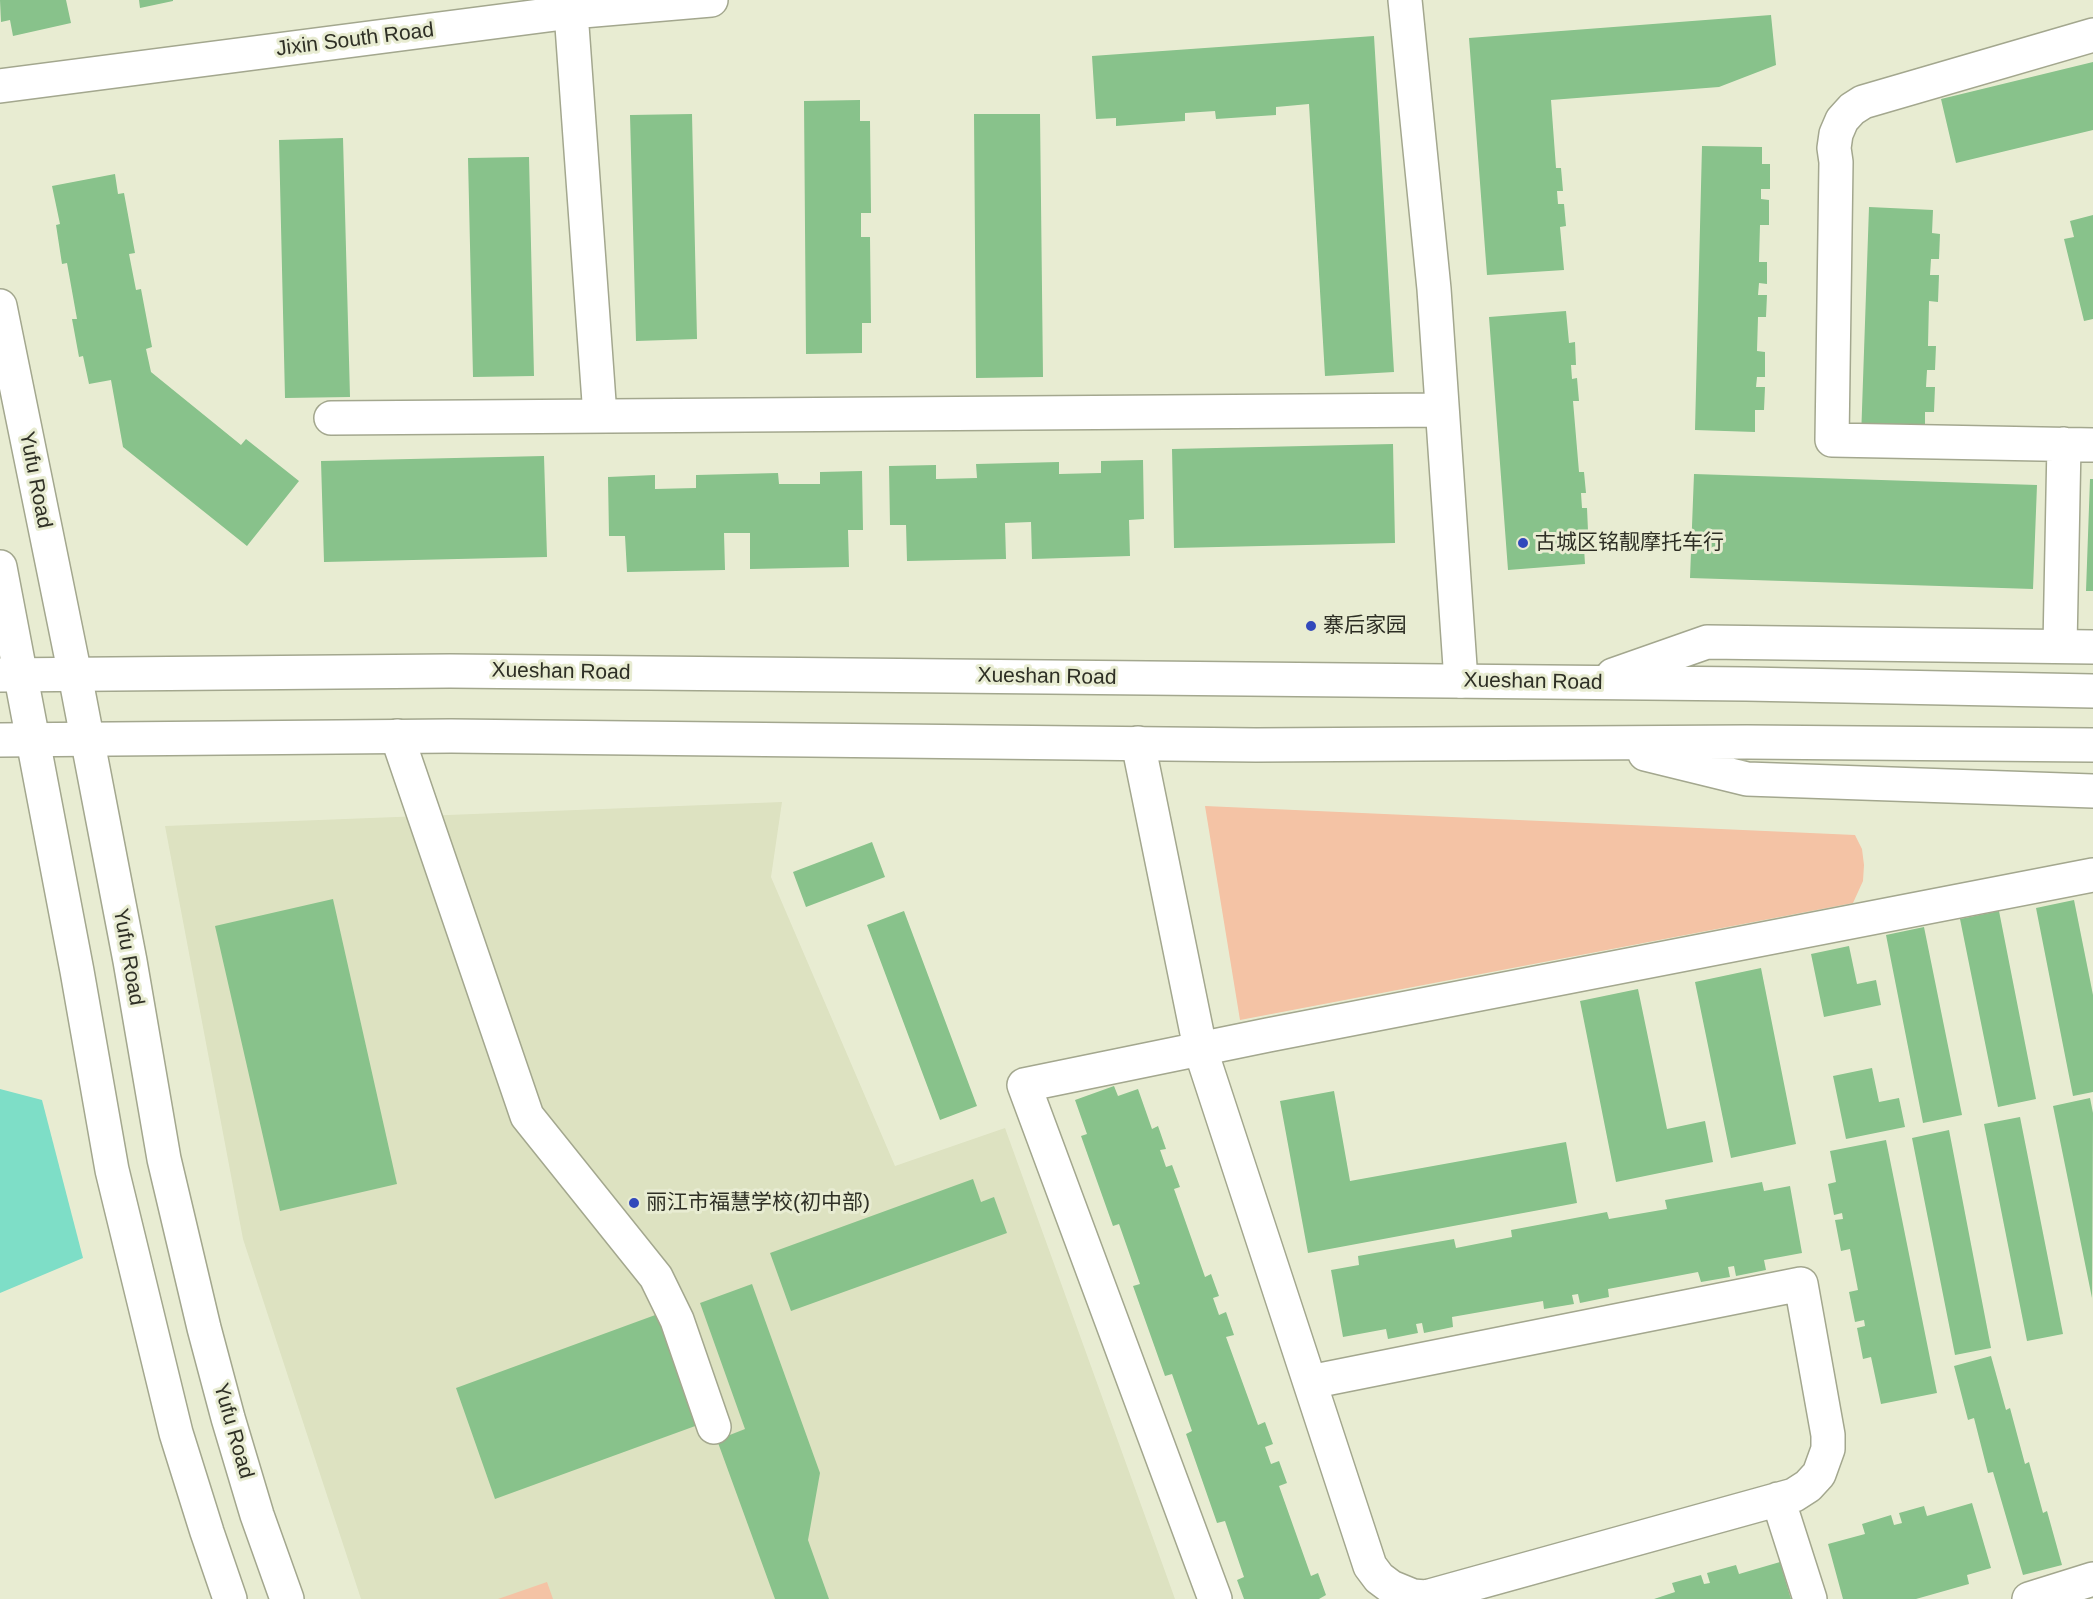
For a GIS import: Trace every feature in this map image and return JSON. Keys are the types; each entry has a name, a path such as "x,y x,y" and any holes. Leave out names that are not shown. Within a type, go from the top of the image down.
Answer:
{"street":[{"name":"Jixin South Road","path":"0,86 571,12 711,0"},
{"path":"1405,0 1434,289 1461,681"},
{"path":"571,12 600,416"},
{"path":"2060,646 2078,445 1832,440 1836,162 1834,148 1836,134 1842,120 1863,102 2093,34"},
{"name":"Yufu Road","path":"0,306 75,675 130,961 165,1160 204,1328 228,1418 257,1515 287,1599"},
{"path":"331,418 1442,410"},
{"path":"0,567 10,675 33,740 112,1170 176,1433 230,1599"},
{"path":"1592,682 1707,642 2093,647"},
{"name":"Xueshan Road","path":"10,675 450,671 1592,682 2093,691"},
{"path":"397,736 527,1116 657,1276 677,1320 714,1427"},
{"path":"0,740 397,736 1256,745 1597,742 2093,745"},
{"path":"1597,742 1747,779 2093,791"},
{"path":"1138,743 1200,1048 1370,1566 1379,1578 1391,1587 1413,1596 1426,1597 1794,1495 1808,1486 1819,1474 1828,1449 1801,1284 1310,1382"},
{"path":"1215,1599 1024,1085 1200,1048 2093,874"},
{"path":"1778,1499 1810,1599"},
{"path":"2029,1599 2093,1579"}],"shaded area":[{"name":"丽江市福慧学校(初中部)","path":"782,802 771,877 895,1166 1005,1128 1175,1599 361,1599 243,1239 165,826"},
{"path":"1205,806 1855,835 1862,849 1863,881 1853,903 1240,1020"},
{"path":"547,1582 553,1599 498,1599"}],"water":[{"path":"0,1089 42,1100 83,1258 0,1293"}],"building":[{"path":"0,0 66,0 71,23 13,36 10,20 1,22"},
{"path":"139,0 173,0 173,1 140,8"},
{"path":"1771,15 1776,65 1719,87 1551,100 1556,168 1561,168 1563,191 1557,191 1558,204 1564,204 1566,226 1560,227 1564,270 1487,275 1469,38"},
{"path":"1374,36 1394,372 1325,376 1309,104 1276,107 1276,115 1216,119 1215,111 1185,113 1185,121 1116,126 1116,118 1096,119 1092,56"},
{"path":"2093,62 2093,130 1956,163 1941,99"},
{"path":"860,100 860,121 870,121 871,213 861,213 861,237 870,237 871,323 862,323 862,353 806,354 804,101"},
{"path":"692,114 697,339 636,341 630,115"},
{"path":"974,114 1040,114 1043,377 976,378"},
{"path":"343,138 350,397 285,398 279,140"},
{"path":"1702,146 1762,147 1762,164 1770,164 1770,189 1761,189 1761,199 1769,200 1769,225 1760,225 1759,262 1767,262 1767,284 1759,283 1758,295 1767,295 1766,317 1758,317 1757,351 1765,352 1765,377 1757,377 1756,387 1765,387 1764,410 1755,410 1755,432 1695,430"},
{"path":"529,157 534,376 473,377 468,158"},
{"path":"115,174 118,194 124,193 135,253 129,254 136,290 141,289 152,347 146,349 151,372 241,445 246,439 299,481 247,546 123,447 111,380 89,384 83,356 79,357 72,319 77,319 67,263 62,264 56,225 60,224 52,186"},
{"path":"1869,207 1933,210 1932,233 1940,234 1939,259 1931,259 1930,275 1939,275 1938,302 1929,301 1928,346 1936,346 1935,370 1927,370 1926,387 1935,387 1934,412 1925,412 1925,440 1861,438"},
{"path":"2093,215 2093,319 2084,321 2064,239 2074,237 2070,221"},
{"path":"1566,311 1569,343 1575,342 1576,365 1571,365 1572,379 1577,378 1579,401 1573,401 1579,472 1584,472 1586,493 1581,493 1582,508 1587,508 1588,531 1583,531 1585,564 1508,570 1489,317"},
{"path":"1393,444 1395,543 1174,548 1172,449"},
{"path":"544,456 547,557 324,562 321,461"},
{"path":"1143,460 1144,519 1129,520 1130,556 1032,559 1031,522 1005,523 1006,559 907,561 906,525 890,525 889,466 936,465 936,479 977,478 976,464 1059,462 1059,474 1101,473 1101,461"},
{"path":"862,471 863,530 848,530 849,567 750,569 750,533 724,533 725,570 627,572 625,536 609,536 608,477 655,475 655,489 696,488 696,475 778,473 779,484 820,484 820,472"},
{"path":"1694,474 2037,485 2033,589 1690,578"},
{"path":"2090,479 2093,479 2093,591 2086,591"},
{"path":"872,842 885,877 806,907 793,872"},
{"path":"333,899 397,1184 280,1211 215,926"},
{"path":"2074,900 2093,995 2093,1092 2073,1096 2036,908"},
{"path":"904,911 977,1106 940,1120 867,925"},
{"path":"1999,911 2036,1099 1998,1107 1960,919"},
{"path":"1924,927 1962,1115 1923,1123 1886,935"},
{"path":"1849,946 1857,984 1876,980 1881,1005 1824,1017 1811,954"},
{"path":"1761,968 1796,1144 1731,1158 1695,982"},
{"path":"1638,989 1667,1129 1705,1121 1713,1162 1616,1182 1580,1001"},
{"path":"1872,1068 1879,1102 1899,1098 1905,1127 1846,1139 1833,1076"},
{"path":"1114,1086 1118,1096 1138,1089 1152,1129 1158,1126 1166,1149 1160,1150 1166,1167 1172,1165 1180,1187 1174,1189 1205,1277 1211,1274 1219,1296 1213,1298 1219,1315 1226,1312 1234,1335 1226,1337 1258,1425 1265,1422 1273,1444 1265,1447 1271,1464 1279,1461 1287,1483 1279,1486 1311,1576 1318,1573 1326,1595 1319,1599 1244,1599 1237,1580 1244,1577 1225,1521 1217,1523 1186,1434 1192,1431 1172,1374 1165,1376 1133,1286 1140,1284 1119,1224 1113,1226 1081,1136 1087,1134 1075,1100"},
{"path":"1334,1091 1350,1181 1566,1142 1577,1203 1308,1253 1280,1101"},
{"path":"2090,1098 2093,1113 2092,1298 2053,1106"},
{"path":"2020,1117 2063,1334 2027,1341 1984,1124"},
{"path":"1949,1130 1991,1348 1955,1355 1912,1138"},
{"path":"1886,1140 1937,1393 1881,1404 1871,1357 1863,1359 1857,1328 1865,1326 1864,1320 1855,1322 1849,1292 1858,1290 1850,1249 1841,1251 1835,1220 1843,1219 1842,1213 1834,1215 1828,1184 1836,1182 1830,1151"},
{"path":"973,1179 981,1202 994,1197 1007,1233 791,1311 770,1253"},
{"path":"1762,1182 1764,1191 1790,1186 1802,1253 1764,1260 1766,1270 1736,1276 1734,1266 1728,1267 1730,1277 1701,1282 1698,1272 1608,1289 1609,1297 1580,1303 1578,1294 1572,1295 1574,1304 1544,1309 1543,1301 1452,1317 1453,1327 1424,1333 1422,1323 1416,1324 1418,1333 1388,1339 1386,1329 1343,1337 1331,1270 1359,1265 1358,1256 1454,1239 1456,1248 1512,1237 1511,1230 1607,1212 1609,1219 1667,1209 1665,1200"},
{"path":"752,1284 820,1473 808,1540 829,1599 775,1599 717,1440 745,1429 700,1303"},
{"path":"658,1314 698,1425 495,1499 456,1388"},
{"path":"1991,1356 2006,1410 2010,1408 2025,1464 2029,1462 2043,1513 2047,1511 2062,1565 2023,1575 1993,1472 1988,1473 1974,1418 1968,1420 1954,1366"},
{"path":"1972,1503 1991,1568 1967,1575 1969,1584 1916,1599 1843,1599 1828,1544 1865,1534 1862,1524 1891,1515 1894,1525 1902,1523 1899,1513 1924,1506 1927,1516"},
{"path":"1780,1562 1791,1599 1654,1599 1675,1592 1672,1583 1701,1575 1704,1584 1710,1583 1707,1573 1736,1565 1739,1574"}],"place":[{"name":"古城区铭靓摩托车行","path":"1523,543"},
{"name":"寨后家园","path":"1311,626"},
{"name":"丽江市福慧学校(初中部)","path":"634,1203"}]}
